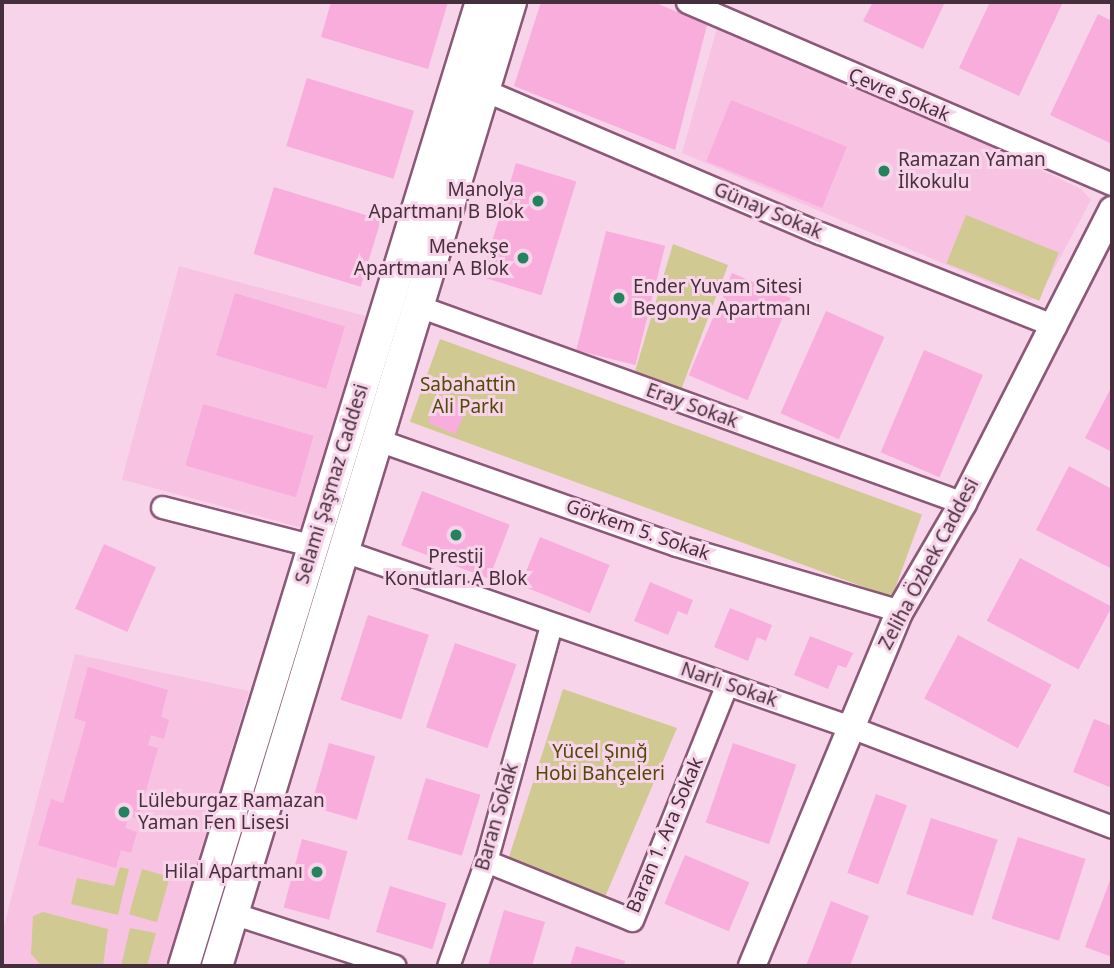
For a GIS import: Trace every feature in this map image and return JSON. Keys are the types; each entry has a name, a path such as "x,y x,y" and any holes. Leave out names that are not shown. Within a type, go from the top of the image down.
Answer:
{"main road":[{"name":"Selami Şaşmaz Caddesi","path":"184,966 481,2"},
{"name":"Selami Şaşmaz Caddesi","path":"217,966 421,307 511,2"},
{"path":"314,546 344,551"}],"street":[{"name":"Çevre Sokak","path":"687,2 1112,184"},
{"name":"Günay Sokak","path":"484,90 820,233 1055,326"},
{"name":"Zeliha Özbek Caddesi","path":"752,966 848,726 900,611 963,503 1112,210"},
{"name":"Eray Sokak","path":"421,307 963,503"},
{"name":"Görkem 5. Sokak","path":"378,440 676,545 900,611"},
{"path":"162,507 314,546"},
{"name":"Narlı Sokak","path":"344,551 848,726 1112,827"},
{"name":"Baran Sokak","path":"448,966 486,861 551,625"},
{"name":"Baran 1. Ara Sokak","path":"486,861 632,920 727,684"},
{"path":"232,913 395,966"}],"shaded area":[{"name":"Ramazan Yaman İlkokulu","path":"720,17 1081,189 1091,200 1039,297 1030,300 682,153"},
{"path":"179,266 365,316 308,529 122,479"},
{"name":"Lüleburgaz Ramazan Yaman Fen Lisesi","path":"75,654 249,691 168,966 2,966 2,933"}],"green space":[{"path":"966,215 1059,252 1039,301 947,263"},
{"path":"673,244 728,265 681,390 634,375"},
{"name":"Sabahattin Ali Parkı","path":"440,339 922,514 892,597 410,422"},
{"name":"Yücel Şınığ Hobi Bahçeleri","path":"563,689 677,728 605,897 508,860"},
{"path":"120,867 129,869 118,915 71,904 77,878 114,886"},
{"path":"142,869 170,877 157,922 129,914"},
{"path":"43,912 108,929 103,966 40,964 31,954 33,916"},
{"path":"130,928 156,933 147,966 121,966"}],"building":[{"path":"331,2 448,2 428,69 321,37"},
{"path":"541,2 654,2 707,25 675,150 514,86"},
{"path":"873,2 945,2 923,49 863,21"},
{"path":"990,2 1063,2 1019,96 959,68"},
{"path":"1098,14 1112,21 1110,143 1050,115"},
{"path":"307,78 414,111 393,179 286,146"},
{"path":"731,100 847,147 822,208 706,161"},
{"path":"516,163 576,181 541,295 481,277"},
{"path":"274,187 381,220 361,287 254,254"},
{"name":"Ender Yuvam Sitesi Begonya Apartmanı","path":"606,231 665,246 635,365 576,350"},
{"path":"732,273 791,298 748,400 689,375"},
{"path":"235,293 345,327 326,389 216,355"},
{"path":"826,311 884,337 839,439 780,413"},
{"path":"924,350 983,375 940,477 881,452"},
{"path":"1112,386 1112,452 1085,438"},
{"path":"440,395 467,407 455,435 428,422"},
{"path":"203,404 314,436 296,497 185,466"},
{"path":"1069,466 1112,489 1112,569 1036,530"},
{"name":"Prestij Konutları A Blok","path":"422,491 510,525 489,579 401,545"},
{"path":"540,537 610,565 590,613 521,585"},
{"path":"104,544 156,567 127,632 75,609"},
{"path":"1020,558 1112,607 1078,670 987,621"},
{"path":"650,582 693,600 687,615 678,611 668,635 634,621"},
{"path":"730,608 772,625 766,641 757,637 748,661 714,647"},
{"path":"368,615 429,635 401,719 340,700"},
{"path":"958,635 1052,685 1018,748 924,699"},
{"path":"810,636 853,653 846,668 838,665 828,689 794,675"},
{"path":"455,643 516,664 487,748 426,727"},
{"path":"88,667 168,690 161,717 169,720 164,739 151,735 148,745 158,748 138,819 129,816 125,828 137,832 131,853 121,850 116,868 38,845 51,799 63,803 86,722 74,718"},
{"path":"1094,719 1112,726 1112,788 1073,772"},
{"path":"329,743 375,756 357,820 311,806"},
{"path":"733,743 796,765 769,844 706,822"},
{"path":"426,778 481,795 462,856 407,839"},
{"path":"876,794 907,805 878,884 847,873"},
{"path":"931,818 998,840 973,916 906,894"},
{"path":"1018,837 1086,859 1059,941 991,919"},
{"name":"Hilal Apartmanı","path":"302,839 347,851 329,920 284,908"},
{"path":"685,855 749,882 729,931 664,904"},
{"path":"1112,875 1112,957 1085,947"},
{"path":"390,886 446,903 432,949 376,932"},
{"path":"831,901 869,916 850,966 806,966"},
{"path":"504,910 545,922 532,966 488,966"},
{"path":"576,946 625,961 624,966 570,966"}],"place":[{"name":"Ramazan Yaman İlkokulu","path":"884,171"},
{"name":"Manolya Apartmanı B Blok","path":"538,201"},
{"name":"Menekşe Apartmanı A Blok","path":"523,258"},
{"name":"Ender Yuvam Sitesi Begonya Apartmanı","path":"619,298"},
{"name":"Prestij Konutları A Blok","path":"456,535"},
{"name":"Lüleburgaz Ramazan Yaman Fen Lisesi","path":"124,812"},
{"name":"Hilal Apartmanı","path":"317,872"}]}
